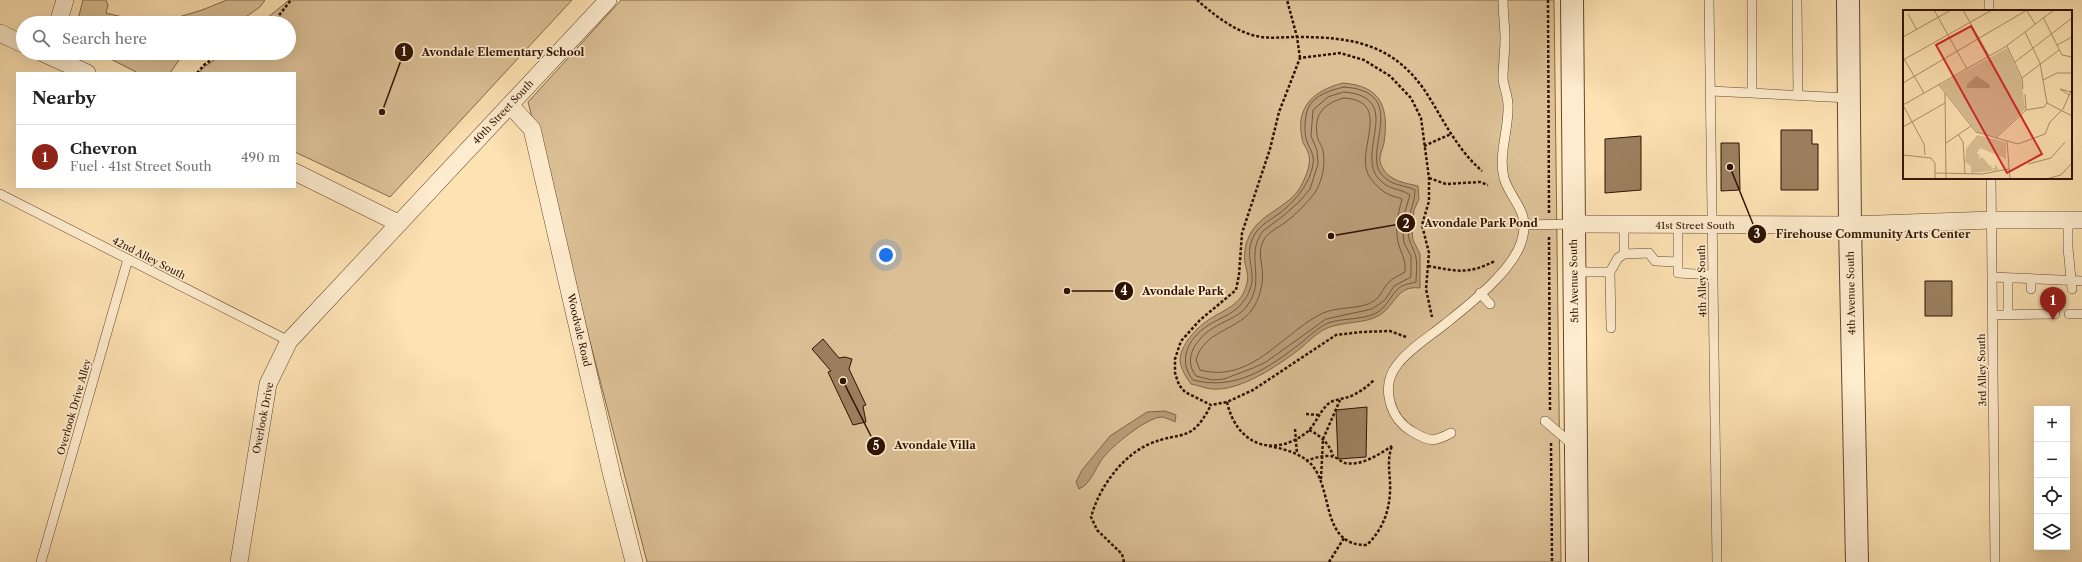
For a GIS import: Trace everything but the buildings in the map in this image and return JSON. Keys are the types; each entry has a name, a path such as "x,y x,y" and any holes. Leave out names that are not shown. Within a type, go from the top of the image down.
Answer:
{"street":[{"path":"60,16 65,0"},
{"name":"40th Street South","path":"398,223 608,0"},
{"name":"5th Avenue South","path":"1572,0 1577,562"},
{"name":"4th Avenue South","path":"1848,0 1850,225 1858,562"},
{"path":"0,33 16,41"},
{"path":"59,60 85,72"},
{"name":"Woodvale Road","path":"510,105 532,129 612,476 634,562"},
{"path":"296,172 398,223"},
{"name":"41st Street South","path":"1573,224 1850,225 1992,220 2075,220"},
{"name":"Overlook Drive","path":"239,562 268,384 289,341 398,223"}],"lane":[{"path":"1451,433 1438,440 1427,440 1405,428 1389,402 1388,384 1396,366 1417,344 1445,324 1480,293 1515,256 1521,242 1524,225 1520,206 1504,178 1503,165 1508,105 1503,79 1505,38 1503,0"},
{"name":"4th Alley South","path":"1709,0 1717,562"},
{"path":"1752,0 1752,93"},
{"path":"1797,0 1798,96"},
{"path":"1710,91 1849,98"},
{"name":"3rd Alley South","path":"1991,179 1995,562"},
{"name":"42nd Alley South","path":"0,194 289,341"},
{"path":"2072,285 2068,248 2075,220"},
{"path":"1524,225 1573,224"},
{"path":"1624,225 1624,254"},
{"path":"1678,225 1678,273 1713,275"},
{"path":"1611,328 1610,272 1618,258 1624,254 1649,254 1655,260 1678,262"},
{"name":"Overlook Drive Alley","path":"41,562 128,259"},
{"path":"1574,272 1610,272"},
{"path":"1992,277 2030,279 2050,284 2072,285 2082,281"},
{"path":"2008,278 2008,314"},
{"path":"2030,279 2030,289"},
{"path":"1480,293 1490,304"},
{"path":"1993,315 2032,310 2053,311"},
{"path":"1547,423 1576,448"}],"path":[{"path":"278,16 290,0"},
{"path":"1197,0 1223,21 1244,32 1270,37 1332,37 1360,42 1387,55 1406,68 1428,96 1451,134 1469,159 1482,171"},
{"path":"1287,0 1297,37 1300,58 1279,112 1270,149 1244,225 1236,290 1200,320 1181,341 1174,359 1175,373 1179,385 1185,392 1211,405 1227,402 1253,390 1336,335 1390,331 1406,337"},
{"path":"1548,0 1549,224 1547,423 1552,562"},
{"path":"1300,58 1340,53 1364,60 1390,76 1411,98 1421,118 1429,178 1430,200 1422,226 1429,253 1426,289 1432,317"},
{"path":"198,72 211,60"},
{"path":"1424,146 1451,134"},
{"path":"1429,178 1446,184 1480,182 1488,185"},
{"path":"1428,266 1460,272 1479,269 1495,261"},
{"path":"1269,446 1283,444 1297,439 1309,430 1329,403 1340,400 1364,389 1374,380"},
{"path":"1321,483 1321,457 1323,440 1340,400"},
{"path":"1227,402 1230,415 1236,428 1257,443 1284,449 1297,454 1306,461 1318,474 1334,527 1344,538 1356,546 1367,546 1378,534 1386,517 1390,492 1388,456 1392,446 1370,459 1356,463 1344,463 1333,456 1321,457 1306,461"},
{"path":"1124,562 1122,554 1097,530 1091,517 1095,501 1102,488 1111,476 1143,447 1187,434 1196,429 1211,405"},
{"path":"1306,414 1319,415"},
{"path":"1295,429 1297,454"},
{"path":"1309,430 1323,440 1331,449 1333,456"},
{"path":"1329,562 1344,538"}],"shaded area":[{"path":"83,0 106,0 108,5 106,13 118,16 79,16"},
{"path":"227,0 265,0 260,7 247,16 182,16"},
{"path":"289,0 572,0 390,197 296,152 296,72 200,72 204,67 214,60 296,60 296,16 270,16"},
{"path":"621,0 1554,0 1561,562 647,562 528,102"},
{"path":"113,60 179,60 171,72 136,72"}],"water":[{"path":"1343,83 1356,85 1367,89 1380,101 1384,109 1385,119 1384,143 1380,155 1382,167 1385,172 1393,178 1418,186 1419,199 1414,210 1412,231 1413,240 1420,254 1420,288 1412,288 1401,293 1384,312 1378,316 1326,328 1282,362 1246,382 1222,389 1211,389 1191,384 1180,362 1183,348 1198,328 1232,306 1245,291 1248,275 1245,260 1245,247 1252,230 1266,216 1290,199 1297,192 1307,172 1309,156 1303,142 1301,127 1305,108 1309,101 1316,95 1333,86"},
{"path":"1165,411 1176,415 1175,422 1161,417 1138,427 1107,453 1090,480 1079,489 1076,482 1082,470 1110,436 1147,412"}],"place":[{"name":"Avondale Elementary School","path":"382,112"},
{"name":"Firehouse Community Arts Center","path":"1730,167"},
{"name":"Avondale Park Pond","path":"1331,236"},
{"name":"Avondale Park","path":"1067,291"},
{"name":"Chevron","path":"2053,320"},
{"name":"Avondale Villa","path":"843,381"}]}
